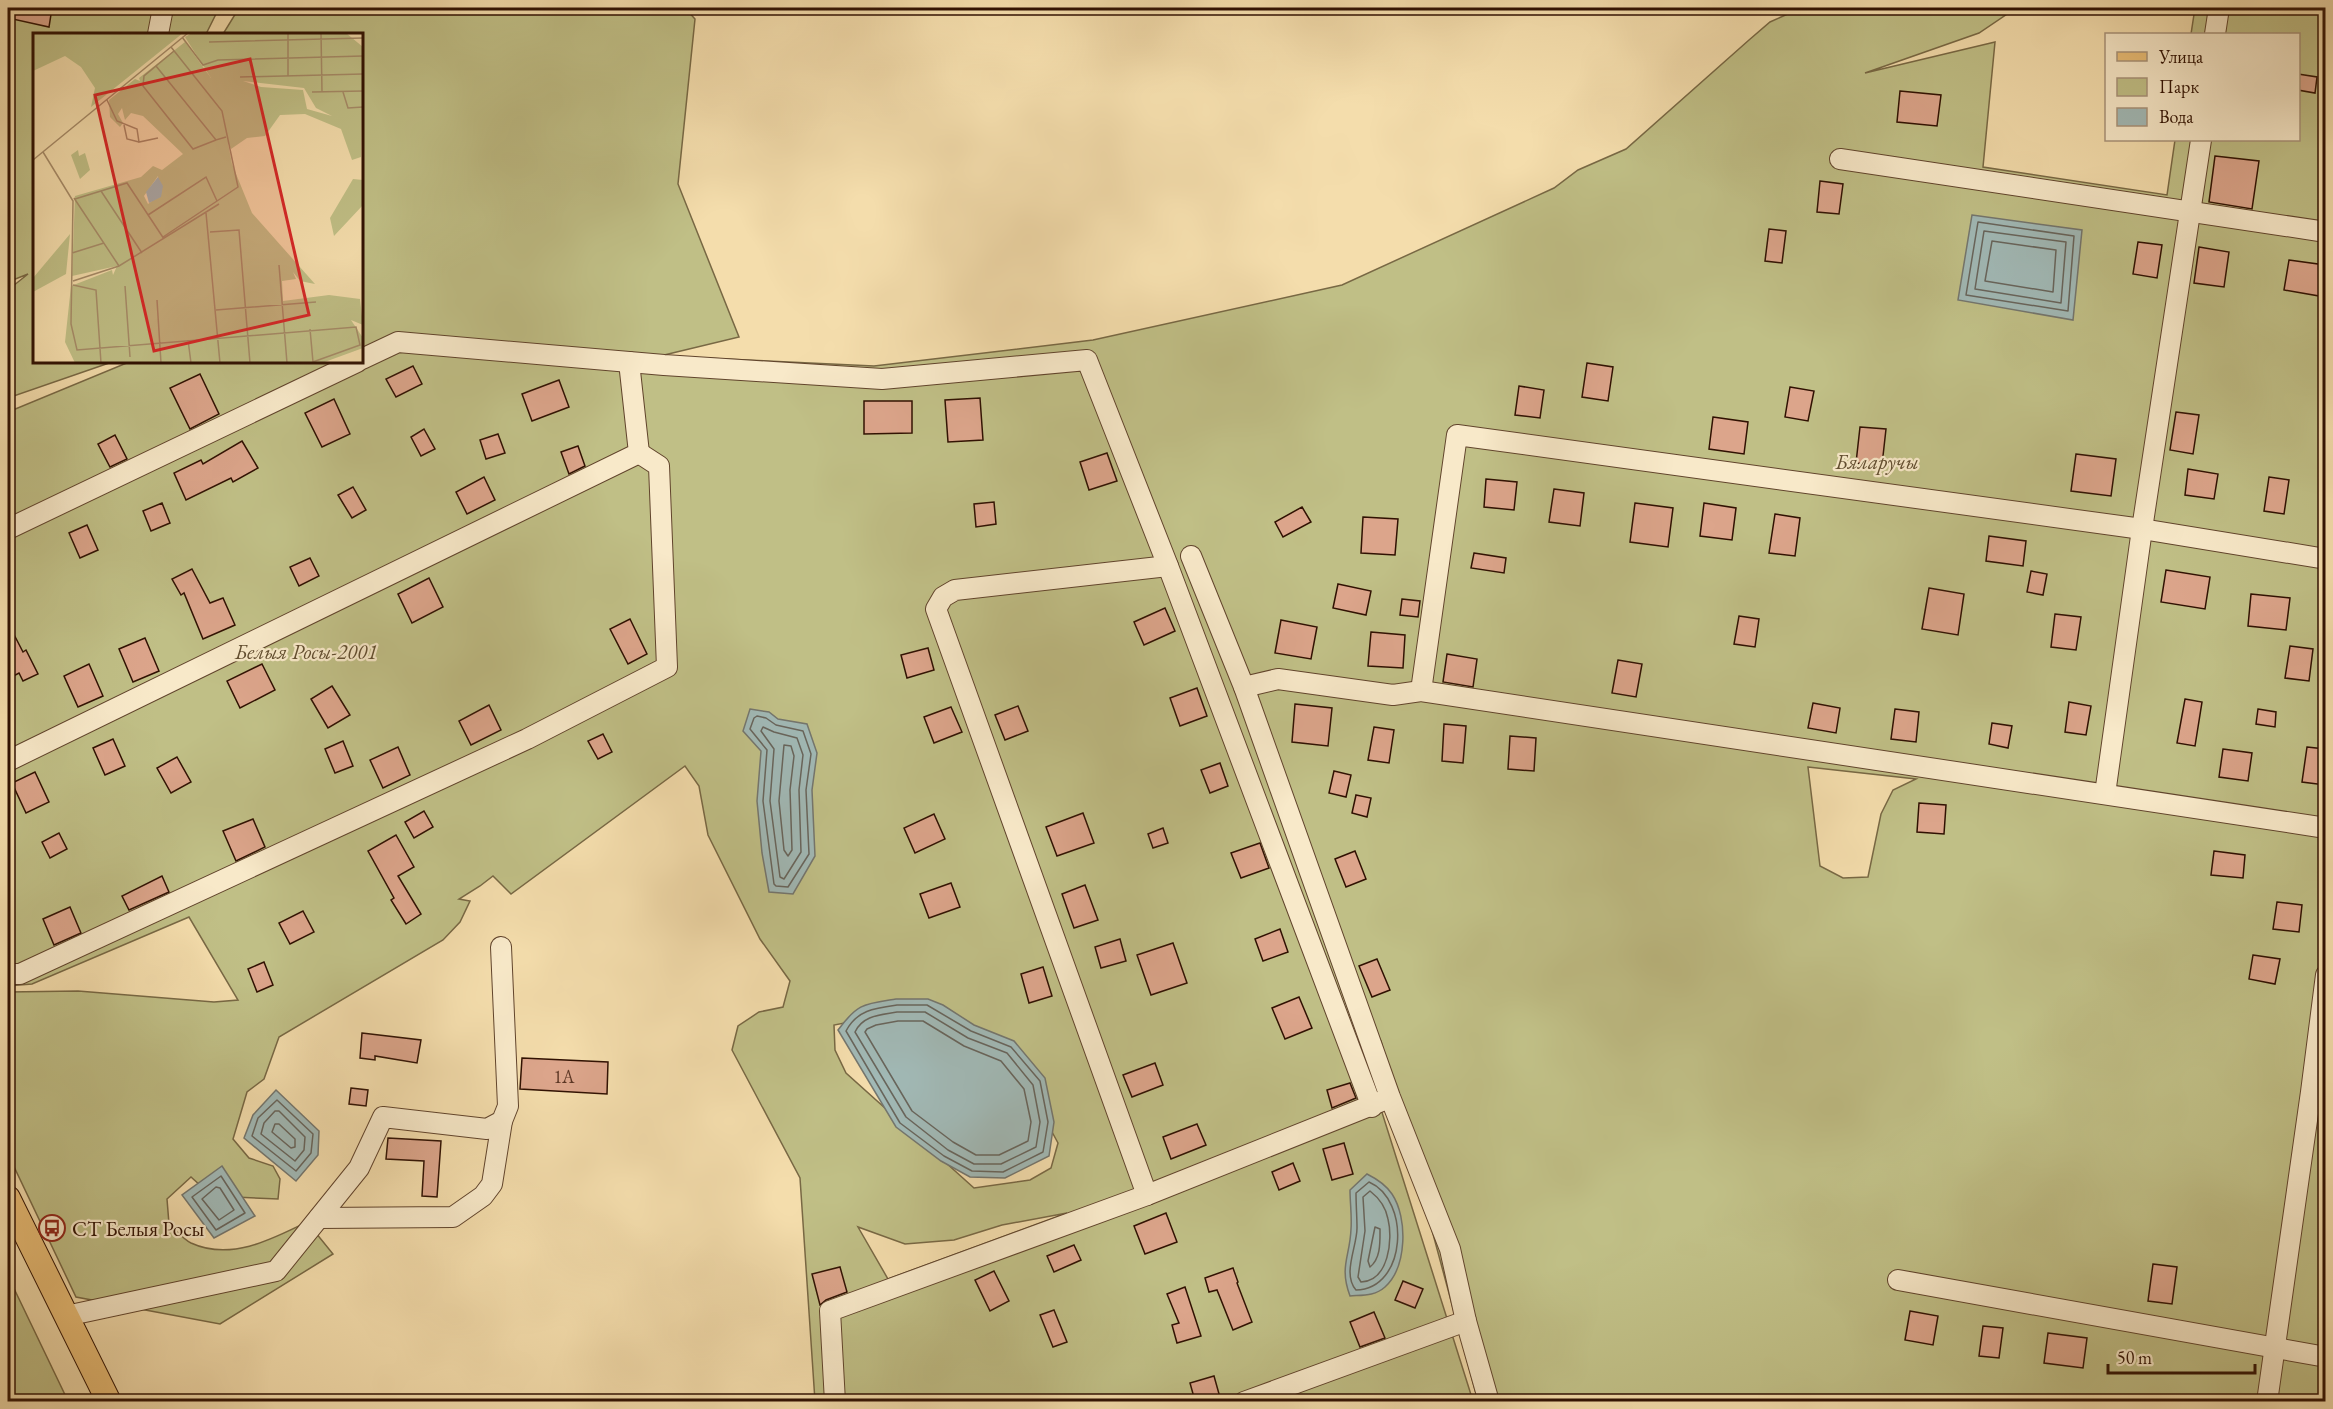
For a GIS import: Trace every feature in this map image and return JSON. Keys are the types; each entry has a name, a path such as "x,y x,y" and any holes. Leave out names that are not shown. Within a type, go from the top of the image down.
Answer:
{"main road":[{"path":"8,1198 109,1401"}],"street":[{"path":"158,33 163,8"},
{"path":"2215,33 2219,8"},
{"path":"2105,794 2142,529 2201,141"},
{"path":"1840,159 2325,232"},
{"path":"363,359 398,342 629,362 882,379 1087,360 1168,566 1372,1107"},
{"path":"629,362 639,453"},
{"path":"8,529 355,363"},
{"path":"1420,691 1457,435 2142,529 2325,559"},
{"path":"8,761 639,453"},
{"path":"8,974 20,974 506,749 667,667 659,466 639,453"},
{"path":"1191,556 1244,687 1390,1097 1450,1249 1466,1321 1489,1401"},
{"path":"1147,1194 936,609 943,597 955,590 1168,566"},
{"path":"1244,687 1278,679 1393,695 1420,691 2325,828"},
{"path":"319,1218 453,1217 483,1196 492,1184 502,1121 508,1106 501,947"},
{"path":"2267,1401 2318,1093 2325,975"},
{"path":"835,1401 830,1311 1147,1194 1372,1107 1390,1097"},
{"path":"66,1316 276,1271 359,1168 383,1117 487,1129 502,1121"},
{"path":"1898,1280 2325,1357"},
{"path":"1244,1401 1466,1321"}],"green space":[{"path":"8,8 219,8 206,33 33,33 33,363 109,363 8,398 8,290 28,274 8,282"},
{"path":"239,8 685,8 695,19 678,184 739,337 660,356 874,366 1093,340 1342,285 1554,188 1578,170 1626,149 1770,22 1801,8 2016,8 1979,33 1865,73 1995,42 1983,167 2167,195 2175,141 2300,141 2300,33 2191,33 2195,8 2325,8 2325,1401 1478,1401 1381,1041 1362,1049 1473,1401 815,1401 800,1178 732,1050 738,1026 759,1012 783,1007 790,981 760,939 708,835 699,786 685,766 511,894 493,876 459,899 470,901 460,922 443,940 279,1037 264,1079 247,1092 233,1139 249,1158 273,1166 280,1179 278,1199 212,1196 191,1177 167,1199 169,1224 191,1243 206,1248 221,1250 250,1246 307,1222 333,1254 220,1324 76,1297 8,1154 8,992 78,991 214,1002 238,1000 189,917 32,984 8,986 8,412 127,363 363,363 363,33 224,33","holes":["1808,767 1916,779 1893,790 1881,814 1868,877 1843,878 1820,866","880,1016 1011,1056 1058,1143 1051,1168 1030,1180 974,1188 846,1073 835,1050 834,1025","1067,1213 888,1279 858,1227 905,1244 954,1240 1002,1225"]},
{"path":"8,1276 68,1401 8,1401"}],"water":[{"path":"1972,215 2082,230 2073,320 1958,300"},
{"path":"750,709 769,712 778,719 807,724 817,753 812,790 815,856 793,894 769,892 762,853 757,801 761,751 743,731"},
{"path":"896,999 928,999 943,1005 974,1025 1014,1041 1045,1078 1054,1122 1049,1156 1005,1178 970,1177 941,1161 896,1127 838,1030 851,1014 862,1006"},
{"path":"276,1090 319,1131 318,1155 296,1181 244,1138 253,1115"},
{"path":"222,1166 255,1216 214,1238 182,1195"},
{"path":"1367,1174 1378,1180 1392,1194 1401,1216 1403,1242 1398,1267 1385,1287 1373,1294 1350,1296 1345,1269 1351,1229 1350,1190"}],"building":[{"path":"8,8 52,8 49,27 8,18"},
{"path":"2300,74 2317,77 2315,93 2300,90"},
{"path":"1900,91 1941,95 1937,126 1897,122"},
{"path":"2215,156 2259,161 2252,209 2209,202"},
{"path":"1820,181 1843,184 1839,214 1817,212"},
{"path":"1769,229 1786,231 1782,263 1765,261"},
{"path":"2138,242 2162,245 2157,278 2133,274"},
{"path":"2199,247 2229,252 2224,287 2194,283"},
{"path":"2289,260 2325,265 2325,297 2284,290"},
{"path":"1587,363 1613,367 1608,401 1582,397"},
{"path":"413,366 422,384 396,397 386,379"},
{"path":"200,374 219,414 190,429 170,388"},
{"path":"559,380 569,407 532,421 522,394"},
{"path":"1519,386 1544,390 1540,418 1515,415"},
{"path":"1790,387 1814,391 1808,421 1785,417"},
{"path":"980,398 983,440 948,442 945,400"},
{"path":"334,399 350,434 322,447 305,413"},
{"path":"864,401 912,401 912,433 864,434"},
{"path":"2176,412 2199,415 2193,454 2170,450"},
{"path":"1713,417 1748,422 1744,454 1709,449"},
{"path":"1860,427 1886,429 1882,465 1856,463"},
{"path":"424,429 435,449 421,456 411,437"},
{"path":"498,434 505,453 486,459 480,440"},
{"path":"115,435 127,459 110,467 98,444"},
{"path":"242,441 258,468 233,482 231,478 186,500 174,473 201,460 203,464"},
{"path":"578,446 585,466 569,474 561,452"},
{"path":"1107,453 1117,481 1089,490 1080,462"},
{"path":"2076,454 2116,459 2111,496 2071,491"},
{"path":"2188,469 2218,474 2214,499 2185,495"},
{"path":"484,477 495,500 467,514 456,492"},
{"path":"2269,477 2289,480 2284,514 2264,511"},
{"path":"1486,479 1517,482 1514,510 1484,507"},
{"path":"353,487 366,510 352,518 338,495"},
{"path":"1554,489 1584,493 1580,526 1549,522"},
{"path":"994,502 996,524 976,527 974,504"},
{"path":"162,503 170,523 151,531 143,511"},
{"path":"1635,503 1673,508 1668,547 1630,542"},
{"path":"1704,503 1736,508 1732,540 1700,536"},
{"path":"1302,507 1311,522 1283,537 1275,522"},
{"path":"1775,514 1800,518 1795,556 1769,553"},
{"path":"1363,517 1398,519 1395,555 1361,553"},
{"path":"87,525 98,550 80,558 69,533"},
{"path":"1989,536 2026,541 2023,566 1986,561"},
{"path":"1474,553 1506,558 1504,573 1471,568"},
{"path":"310,558 319,576 299,586 290,567"},
{"path":"192,569 210,603 223,598 235,625 203,639 184,593 181,595 172,579"},
{"path":"2166,570 2210,577 2205,609 2161,602"},
{"path":"2031,571 2047,574 2043,595 2027,592"},
{"path":"429,578 443,607 412,623 398,594"},
{"path":"1338,584 1371,591 1366,615 1333,608"},
{"path":"1929,588 1964,594 1958,635 1922,629"},
{"path":"2251,594 2290,598 2286,630 2248,626"},
{"path":"1402,599 1420,601 1418,617 1400,615"},
{"path":"1165,608 1175,631 1144,645 1134,622"},
{"path":"2055,614 2081,617 2076,650 2051,647"},
{"path":"1739,616 1759,619 1755,647 1734,644"},
{"path":"630,619 647,654 628,664 610,629"},
{"path":"1281,620 1317,627 1311,659 1275,653"},
{"path":"8,623 23,652 26,650 38,674 23,681 19,673 8,679"},
{"path":"1371,632 1405,635 1403,668 1368,666"},
{"path":"145,638 159,671 133,682 119,649"},
{"path":"2290,646 2313,649 2309,681 2285,678"},
{"path":"928,648 934,670 907,678 901,655"},
{"path":"1447,654 1477,659 1473,687 1443,682"},
{"path":"1618,660 1642,664 1636,697 1612,693"},
{"path":"89,664 103,696 78,707 64,676"},
{"path":"262,664 275,690 240,708 227,681"},
{"path":"332,686 350,715 328,728 311,699"},
{"path":"1197,688 1207,716 1180,726 1170,698"},
{"path":"2185,699 2202,702 2195,746 2177,743"},
{"path":"2069,702 2091,706 2086,735 2065,732"},
{"path":"1813,703 1840,708 1836,733 1808,728"},
{"path":"1295,704 1332,708 1328,746 1292,742"},
{"path":"489,705 501,730 471,745 459,721"},
{"path":"1018,706 1028,731 1005,740 995,715"},
{"path":"951,707 962,732 934,743 924,717"},
{"path":"1895,709 1919,712 1916,742 1891,739"},
{"path":"2258,709 2276,712 2275,727 2256,724"},
{"path":"1992,723 2012,726 2008,748 1989,744"},
{"path":"1444,724 1466,726 1463,763 1442,761"},
{"path":"1374,727 1394,730 1389,763 1368,760"},
{"path":"603,734 612,752 598,759 588,741"},
{"path":"1510,736 1536,738 1534,771 1508,769"},
{"path":"113,739 125,766 105,775 93,748"},
{"path":"343,741 353,766 335,773 325,749"},
{"path":"398,747 410,775 383,788 370,760"},
{"path":"2307,747 2325,749 2325,785 2302,782"},
{"path":"2223,749 2252,753 2248,781 2219,777"},
{"path":"177,757 191,782 171,793 157,768"},
{"path":"1220,763 1228,786 1210,793 1201,770"},
{"path":"1334,771 1351,775 1346,797 1329,793"},
{"path":"35,772 49,802 26,813 12,783"},
{"path":"1356,795 1371,798 1367,817 1352,813"},
{"path":"1919,803 1946,805 1944,834 1917,832"},
{"path":"424,811 433,827 414,838 405,822"},
{"path":"1083,813 1094,843 1057,856 1046,827"},
{"path":"934,814 945,839 915,853 904,828"},
{"path":"253,819 265,847 236,861 223,831"},
{"path":"1163,828 1168,843 1153,848 1148,834"},
{"path":"59,833 67,849 50,858 42,842"},
{"path":"396,835 414,867 398,876 421,914 406,924 391,900 394,898 368,851"},
{"path":"1260,843 1269,868 1241,878 1231,853"},
{"path":"1355,851 1366,879 1346,887 1335,859"},
{"path":"2214,851 2245,855 2243,878 2211,875"},
{"path":"162,876 169,892 129,910 122,896"},
{"path":"951,883 960,907 929,918 920,894"},
{"path":"1085,885 1098,920 1074,928 1062,894"},
{"path":"2277,902 2302,905 2299,932 2273,929"},
{"path":"70,907 81,933 54,945 43,919"},
{"path":"303,911 314,932 290,944 279,923"},
{"path":"1280,929 1288,952 1263,961 1255,939"},
{"path":"1120,939 1126,961 1101,968 1095,947"},
{"path":"1173,943 1187,983 1151,995 1137,955"},
{"path":"2253,955 2280,959 2275,984 2249,979"},
{"path":"1377,959 1390,990 1372,997 1359,966"},
{"path":"264,962 273,985 257,992 248,969"},
{"path":"1043,967 1052,996 1029,1003 1021,974"},
{"path":"1299,997 1312,1028 1285,1039 1272,1008"},
{"path":"362,1033 421,1040 417,1063 375,1056 375,1060 360,1058"},
{"path":"522,1058 608,1062 607,1094 520,1089"},
{"path":"1155,1063 1163,1085 1132,1097 1123,1075"},
{"path":"1350,1083 1356,1098 1332,1108 1327,1090"},
{"path":"351,1088 368,1090 366,1106 349,1104"},
{"path":"1197,1124 1206,1145 1171,1159 1163,1137"},
{"path":"388,1138 441,1141 437,1197 422,1196 424,1161 386,1159"},
{"path":"1344,1143 1353,1174 1332,1180 1323,1149"},
{"path":"1293,1163 1300,1181 1279,1190 1272,1172"},
{"path":"1166,1213 1177,1242 1145,1254 1134,1226"},
{"path":"1074,1245 1081,1260 1054,1272 1047,1256"},
{"path":"2153,1264 2177,1267 2172,1304 2148,1301"},
{"path":"840,1267 847,1292 826,1300 820,1305 812,1274"},
{"path":"1233,1268 1252,1322 1233,1330 1217,1290 1209,1292 1205,1278"},
{"path":"994,1271 1009,1301 990,1311 975,1280"},
{"path":"1403,1281 1423,1289 1415,1308 1395,1300"},
{"path":"1185,1287 1201,1336 1177,1343 1172,1325 1179,1323 1167,1294"},
{"path":"1054,1310 1067,1342 1053,1347 1040,1315"},
{"path":"1910,1311 1938,1316 1933,1345 1905,1340"},
{"path":"1374,1312 1385,1338 1360,1347 1350,1322"},
{"path":"1983,1326 2003,1328 1999,1358 1979,1356"},
{"path":"2048,1333 2087,1338 2083,1368 2044,1363"},
{"path":"1214,1376 1221,1401 1195,1401 1190,1383"}],"place":[{"name":"СТ Белыя Росы","path":"52,1228"}],"park label":[{"name":"Бяларучы","path":"1877,461"},
{"name":"Белыя Росы-2001","path":"306,651"}]}
